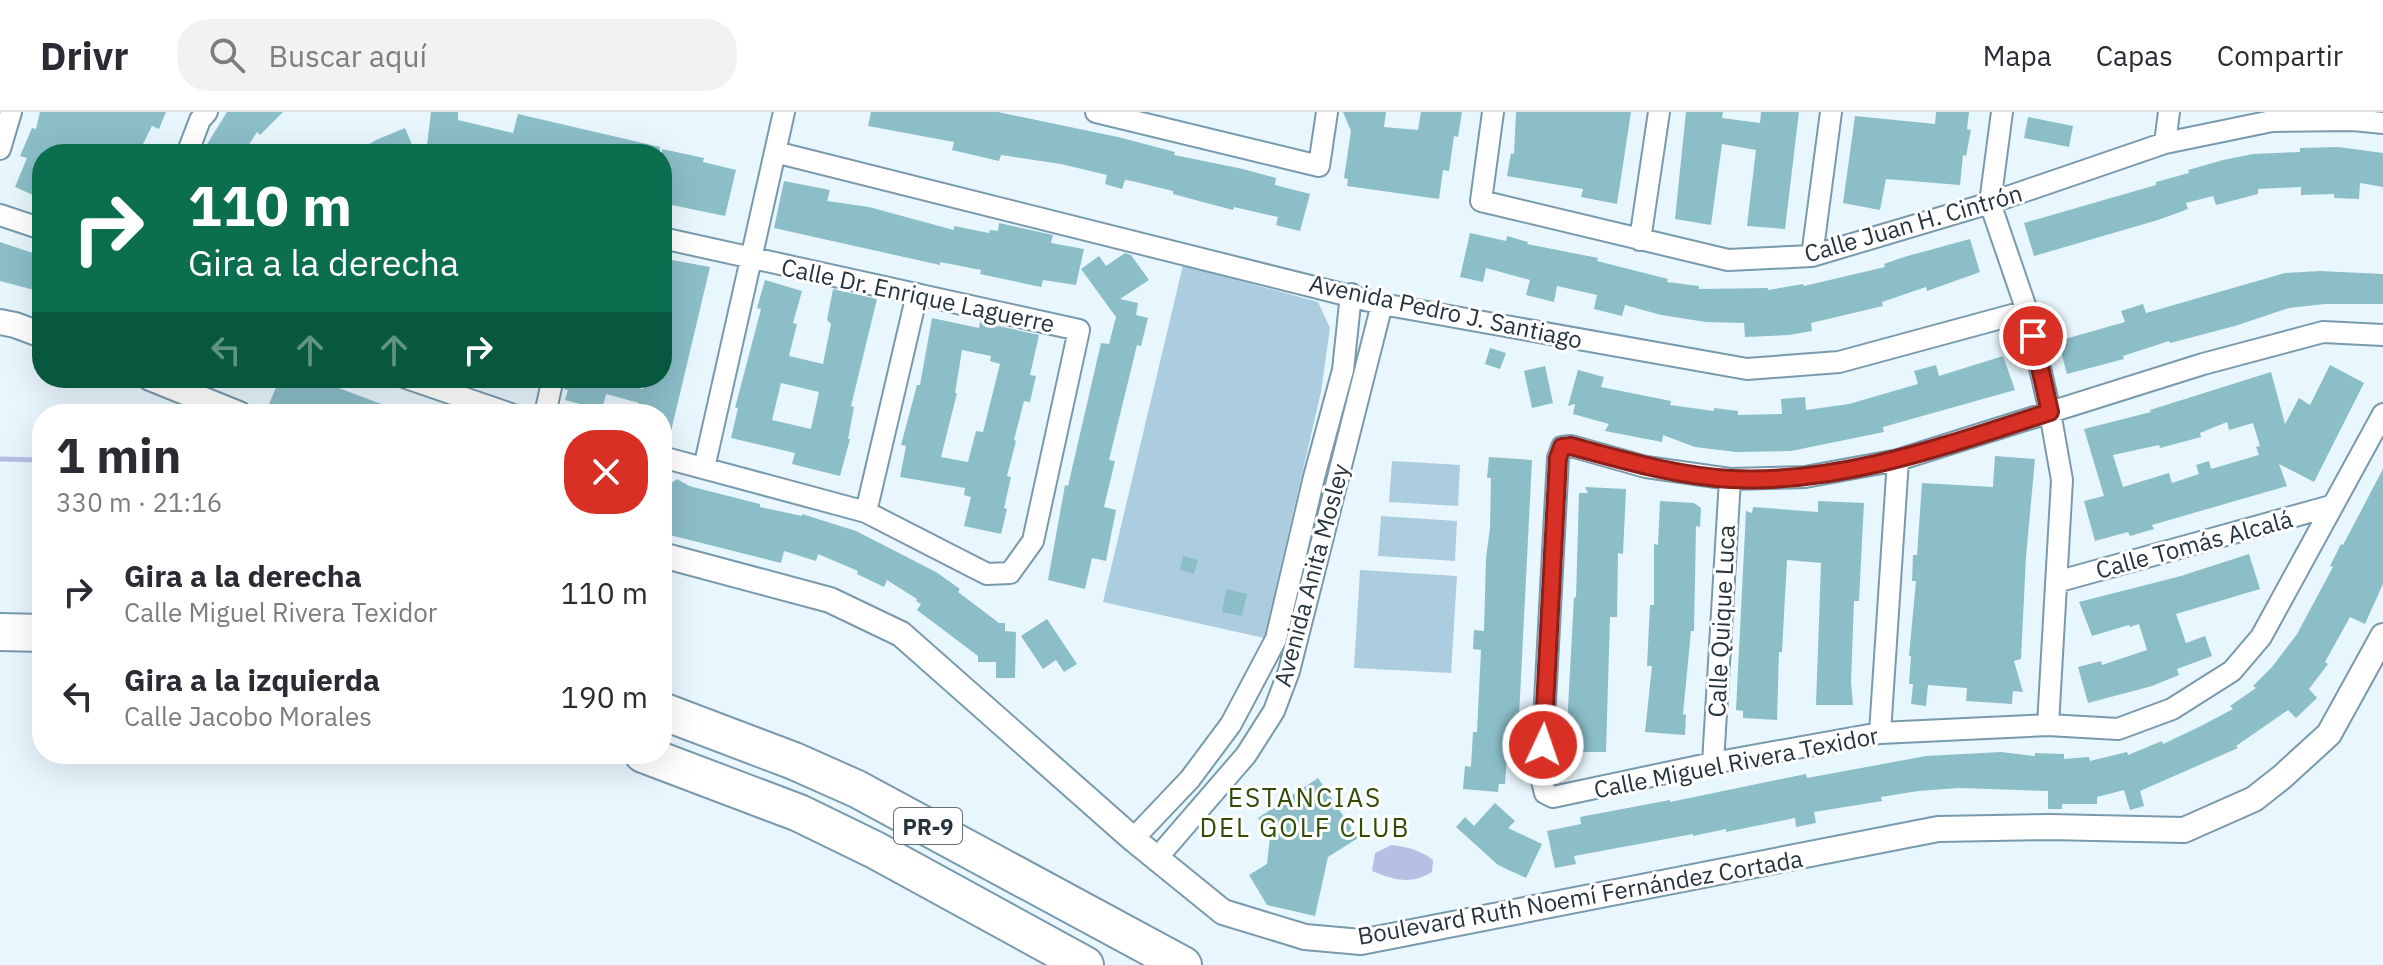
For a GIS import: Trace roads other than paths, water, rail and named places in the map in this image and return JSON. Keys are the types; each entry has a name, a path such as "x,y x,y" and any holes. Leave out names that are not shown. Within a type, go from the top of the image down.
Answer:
{"highway":[{"path":"0,632 32,633"},
{"path":"0,654 32,655"},
{"name":"PR-9","path":"672,715 780,755 857,789 1183,965"},
{"name":"PR-9","path":"669,764 799,813 1085,965"}],"street":[{"path":"0,149 11,112"},
{"path":"191,144 200,120 207,112"},
{"path":"704,468 784,112"},
{"path":"1096,112 1158,119 1319,166 1327,112"},
{"name":"Calle Juan H. Cintrón","path":"1493,112 1481,201 1728,260 1812,256 1990,203 2165,143 2272,121 2353,120 2383,123"},
{"path":"1640,240 1659,112"},
{"path":"1812,256 1831,112"},
{"path":"2002,112 1990,203 2027,311 2062,480 2048,725"},
{"path":"2165,143 2169,112"},
{"name":"Avenida Pedro J. Santiago","path":"775,152 1382,304 1747,369 1839,362 2027,311"},
{"path":"0,215 32,226"},
{"name":"Calle Dr. Enrique Laguerre","path":"672,240 1079,330 1033,541 1010,573 987,574 866,512 672,460"},
{"path":"866,512 917,294"},
{"name":"Avenida Anita Mosley","path":"1133,839 1190,779 1231,724 1276,639 1343,370 1351,294"},
{"name":"Avenida Anita Mosley","path":"1157,858 1246,755 1274,711 1289,671 1382,304"},
{"path":"0,322 32,331"},
{"name":"Calle Miguel Rivera Texidor","path":"2383,335 2323,332 2203,364 1898,460 1805,477 1730,479 1646,467 1571,446 1562,447 1558,458 1541,777 1545,793 1553,797 1713,763 1880,733 2048,725 2118,729 2172,709 2232,671 2261,637 2383,414"},
{"path":"175,388 214,404"},
{"path":"435,388 482,404"},
{"path":"1880,733 1898,460"},
{"name":"Calle Quique Luca","path":"1713,763 1730,479"},
{"name":"Calle Tomás Alcalá","path":"2056,582 2331,506"},
{"name":"Boulevard Ruth Noemí Fernández Cortada","path":"672,558 830,600 901,634 1133,839 1223,912 1305,937 1361,942 1938,829 2050,827 2184,830 2254,799 2329,734 2383,636"}],"waterway":[{"path":"0,459 32,460"}],"district":[{"name":"ESTANCIAS DEL GOLF CLUB","path":"1305,812"}]}
